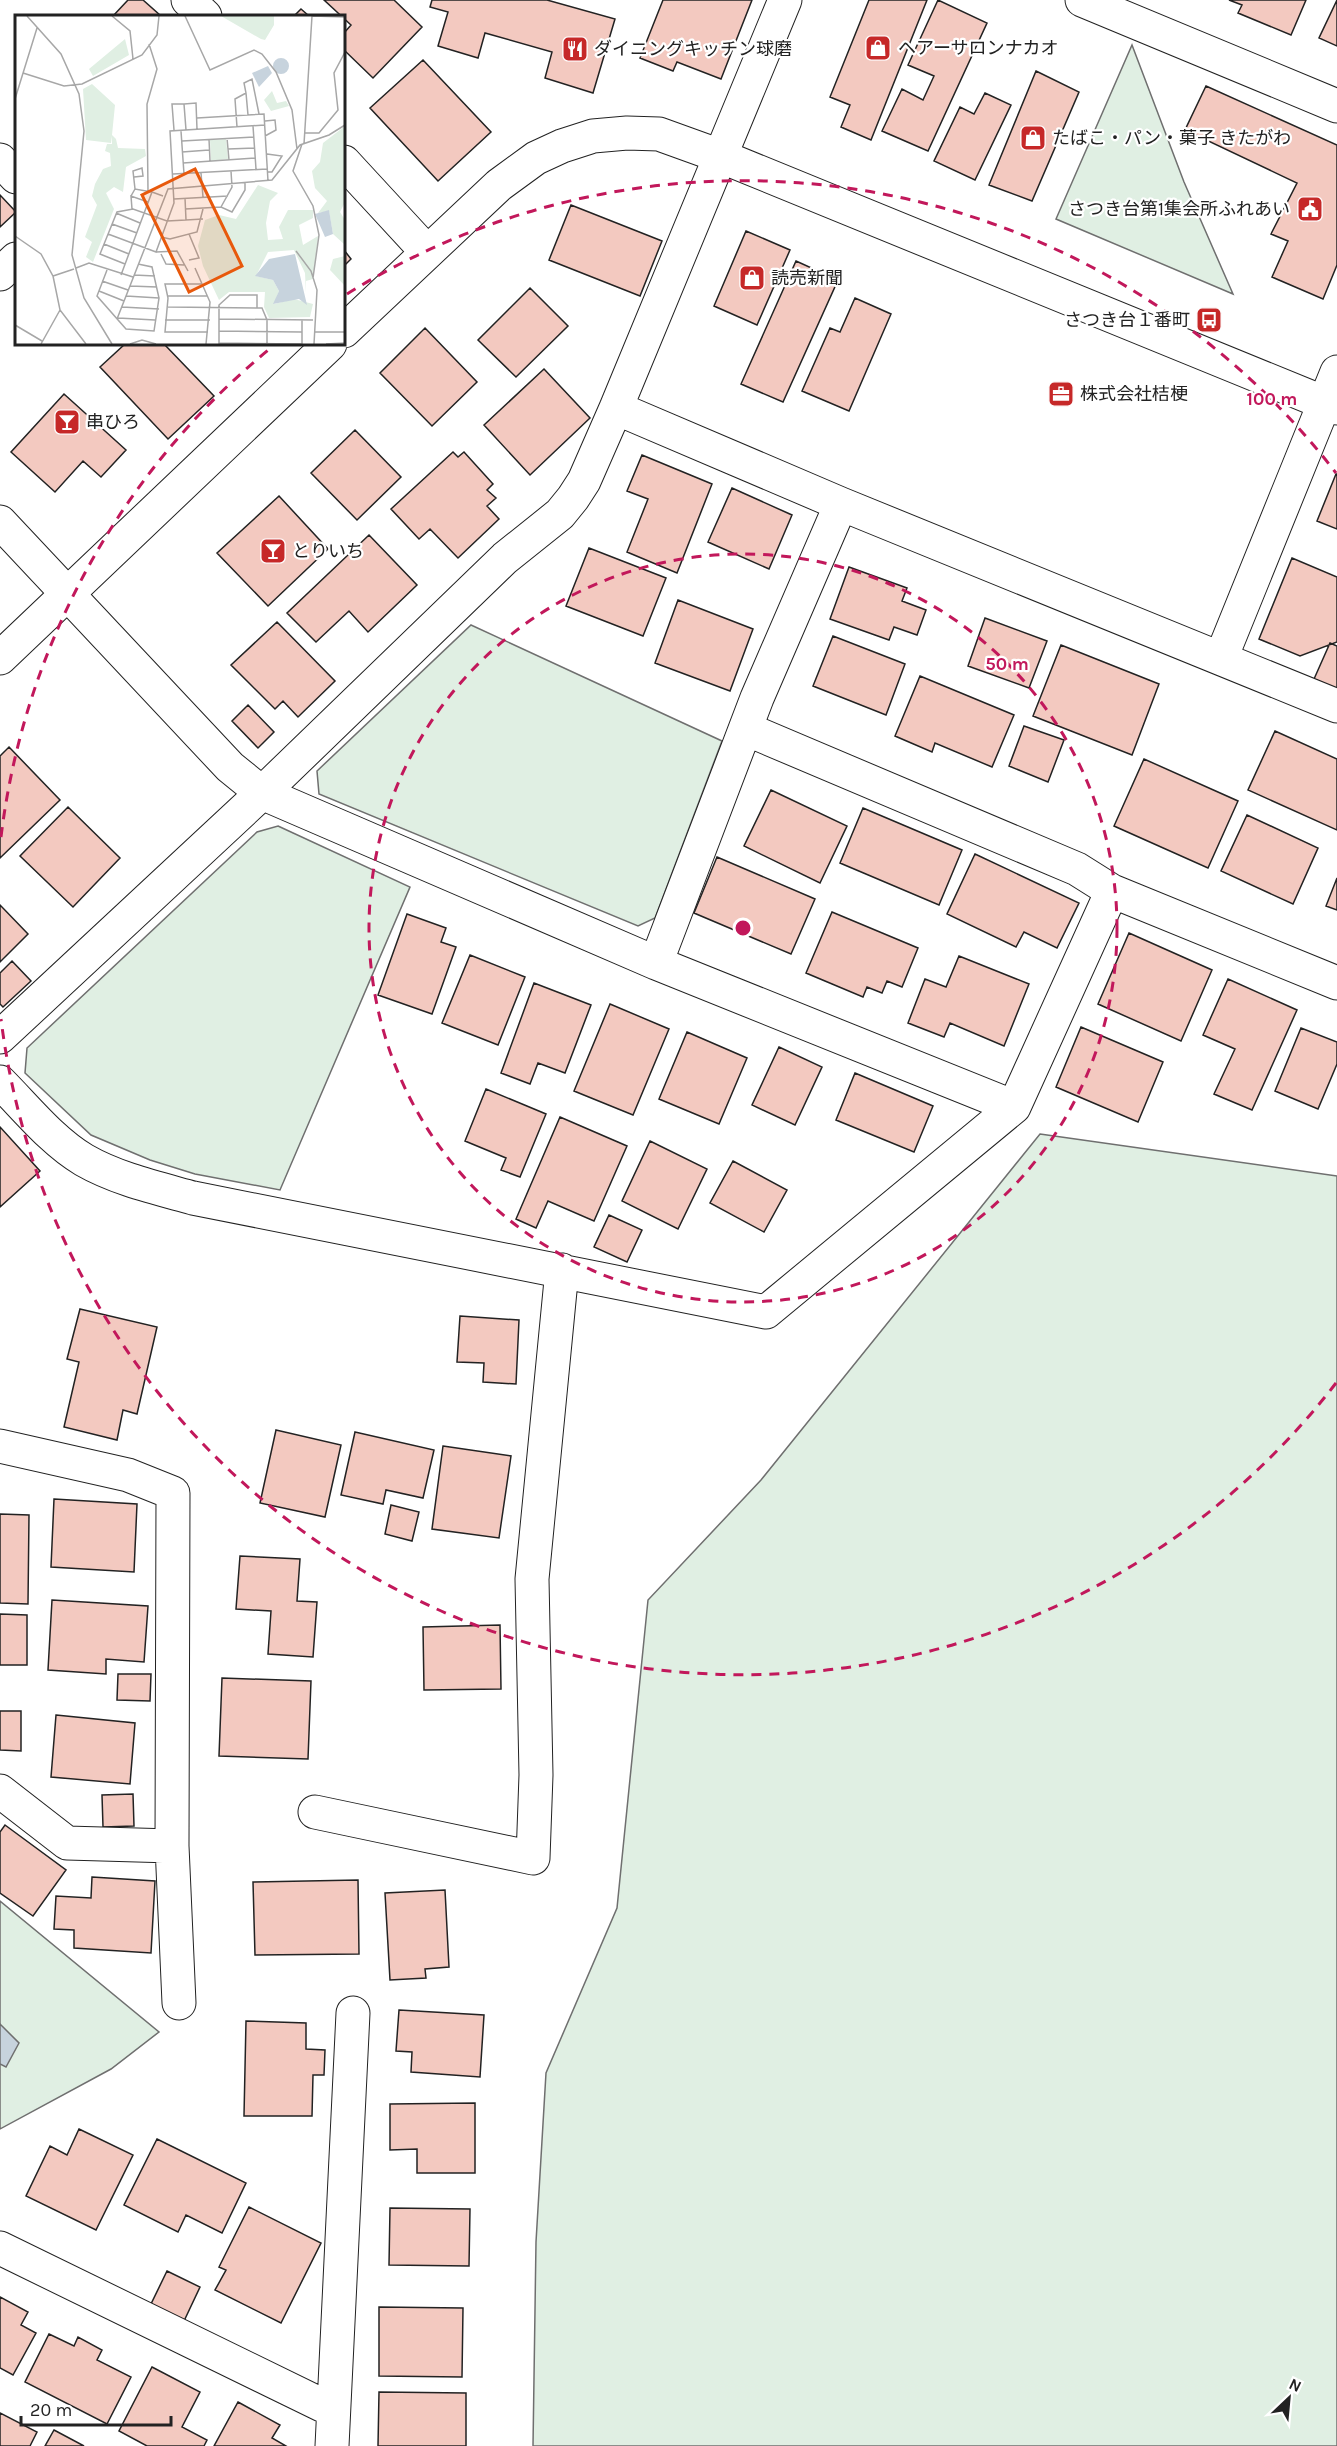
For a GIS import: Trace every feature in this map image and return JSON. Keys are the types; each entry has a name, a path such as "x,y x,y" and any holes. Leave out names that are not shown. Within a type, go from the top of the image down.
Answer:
{"street":[{"path":"188,0 204,15"},
{"path":"0,1037 262,793 505,558 560,514 584,481 616,408 785,0"},
{"path":"1082,0 1337,106"},
{"path":"345,330 499,185 536,158 562,146 593,136 627,133 659,134 720,156 1331,405"},
{"path":"0,160 15,176"},
{"path":"345,163 427,252"},
{"path":"0,274 15,260"},
{"path":"0,658 329,345"},
{"path":"1221,658 1331,405 1337,372"},
{"path":"616,408 840,504 1337,706"},
{"path":"656,963 746,729 840,504"},
{"path":"0,522 230,767 262,793 656,963 1014,1107"},
{"path":"746,729 1077,869 1112,891 1337,983"},
{"path":"0,1082 59,1140 84,1160 139,1183 193,1198 766,1312 1014,1107 1112,891"},
{"path":"315,1812 533,1858 536,1775 532,1579 562,1270"},
{"path":"0,1446 128,1475 173,1493 172,1846 179,2003"},
{"path":"0,1791 67,1843 172,1846"},
{"path":"332,2446 353,2013"},
{"path":"0,2248 332,2410"}],"green space":[{"path":"1132,45 1184,182 1233,294 1056,219"},
{"path":"471,625 722,741 655,918 638,926 319,794 317,771"},
{"path":"278,826 410,887 280,1190 195,1174 150,1160 91,1135 25,1073 27,1048 257,832"},
{"path":"1040,1134 1337,1176 1337,2446 533,2446 536,2242 546,2073 617,1908 648,1600 761,1480"},
{"path":"0,1901 159,2032 111,2069 0,2129"}],"shaded area":[{"path":"0,2024 19,2043 6,2067 0,2064"}],"building":[{"path":"128,0 143,0 160,15 114,15"},
{"path":"324,0 394,0 422,27 373,78 345,51 345,32 351,25 345,19 345,15 340,15"},
{"name":"ダイニングキッチン球磨","path":"432,0 547,0 615,19 593,93 545,78 552,52 485,33 478,58 438,46 448,12 430,7"},
{"path":"663,0 752,0 721,79 677,62 673,71 640,58"},
{"name":"ヘアーサロンナカオ","path":"869,0 927,0 871,140 841,127 850,105 830,97"},
{"path":"938,0 987,23 928,151 882,131 902,89 923,100 934,76 908,65"},
{"path":"1229,0 1306,0 1291,35 1238,13 1242,5"},
{"path":"1337,0 1337,46 1319,38"},
{"path":"301,9 308,15 295,15"},
{"path":"423,60 491,132 438,181 370,108"},
{"name":"たばこ・パン・菓子 きたがわ","path":"1036,71 1079,92 1032,201 989,185"},
{"name":"さつき台第1集会所ふれあい","path":"1206,86 1337,145 1337,265 1323,299 1272,277 1288,241 1271,234 1297,183 1185,130"},
{"path":"985,93 1011,105 975,180 934,161 960,107 974,114"},
{"path":"0,195 15,213 0,227"},
{"path":"571,205 662,241 640,296 549,260"},
{"name":"読売新聞","path":"746,231 790,250 757,325 714,306"},
{"path":"345,251 351,259 345,265"},
{"path":"796,261 838,280 783,402 741,384"},
{"path":"530,288 568,326 516,377 478,340"},
{"path":"855,298 891,314 849,411 802,391 830,328 840,332"},
{"path":"425,328 477,382 432,426 380,373"},
{"path":"124,345 165,345 214,396 168,439 100,367"},
{"path":"544,369 590,418 530,475 484,425"},
{"name":"串ひろ","path":"64,394 126,450 101,477 83,461 55,492 11,452"},
{"path":"355,430 401,477 357,520 311,473"},
{"path":"453,452 458,457 464,452 493,484 487,490 496,498 487,506 499,519 458,558 430,529 419,539 391,509"},
{"path":"642,455 712,484 677,573 627,552 648,499 627,491"},
{"path":"1337,474 1337,529 1317,521"},
{"path":"732,488 792,515 769,569 708,542"},
{"name":"とりいち","path":"279,496 328,549 268,606 217,553"},
{"path":"369,535 417,585 368,632 349,611 316,642 287,613"},
{"path":"589,548 666,578 643,636 566,606"},
{"path":"1292,558 1337,577 1337,642 1300,656 1259,639"},
{"path":"849,567 907,588 902,601 926,610 917,635 894,627 889,640 830,619"},
{"path":"678,600 753,629 730,691 655,663"},
{"path":"985,618 1047,641 1029,688 968,666"},
{"path":"277,622 335,681 298,717 283,701 275,709 231,665"},
{"path":"833,636 905,664 886,715 813,686"},
{"path":"1330,643 1337,646 1337,689 1314,679"},
{"path":"1061,645 1159,684 1132,755 1033,716"},
{"path":"920,676 1014,715 992,767 935,743 932,752 895,736"},
{"path":"248,705 274,732 258,748 232,721"},
{"path":"1024,726 1064,740 1048,782 1009,766"},
{"path":"1275,731 1337,759 1337,830 1248,790"},
{"path":"9,747 60,800 0,858 0,756"},
{"path":"1144,759 1238,801 1208,868 1114,826"},
{"path":"771,790 847,826 820,883 744,846"},
{"path":"68,807 120,858 73,907 20,856"},
{"path":"863,808 962,850 939,905 840,863"},
{"path":"1247,815 1318,848 1293,904 1221,871"},
{"path":"975,854 1079,903 1057,948 1024,932 1016,947 947,914"},
{"path":"717,857 815,899 791,954 694,913"},
{"path":"1337,878 1337,910 1326,906"},
{"path":"0,905 28,934 0,962"},
{"path":"832,912 918,948 902,987 887,981 882,993 867,987 863,997 806,973"},
{"path":"407,914 446,928 441,942 456,947 432,1014 378,995"},
{"path":"1129,933 1212,970 1181,1041 1098,1004"},
{"path":"470,955 525,977 498,1045 442,1023"},
{"path":"959,956 1029,984 1004,1046 950,1023 944,1037 908,1023 925,979 946,987"},
{"path":"12,961 31,981 3,1007 0,1004 0,973"},
{"path":"1228,979 1297,1010 1252,1110 1214,1094 1235,1049 1203,1035"},
{"path":"534,983 591,1005 565,1073 538,1063 530,1084 501,1073"},
{"path":"610,1004 669,1029 633,1115 574,1091"},
{"path":"1081,1027 1163,1062 1138,1122 1056,1087"},
{"path":"1301,1028 1337,1042 1337,1064 1318,1109 1275,1091"},
{"path":"687,1032 747,1058 719,1124 659,1099"},
{"path":"779,1047 822,1067 795,1125 752,1105"},
{"path":"855,1073 933,1106 914,1152 836,1120"},
{"path":"486,1089 546,1114 520,1177 501,1170 506,1158 465,1141"},
{"path":"560,1117 627,1146 594,1221 548,1201 536,1228 516,1219"},
{"path":"0,1127 40,1171 0,1207"},
{"path":"650,1141 707,1169 678,1229 622,1201"},
{"path":"733,1161 787,1190 764,1232 710,1203"},
{"path":"609,1215 642,1230 627,1262 594,1247"},
{"path":"80,1309 157,1327 137,1414 123,1410 117,1440 64,1427 79,1362 67,1359"},
{"path":"460,1316 519,1320 516,1384 483,1382 484,1363 457,1362"},
{"path":"276,1430 341,1445 325,1517 260,1503"},
{"path":"355,1432 434,1450 423,1498 386,1490 383,1504 341,1495"},
{"path":"443,1446 511,1456 499,1538 432,1529"},
{"path":"54,1499 137,1504 134,1572 51,1567"},
{"path":"391,1505 419,1512 412,1541 385,1534"},
{"path":"0,1514 29,1515 28,1604 0,1603"},
{"path":"240,1556 300,1559 297,1601 317,1602 313,1657 268,1654 271,1611 236,1609"},
{"path":"52,1600 148,1606 144,1662 106,1659 106,1674 48,1670"},
{"path":"0,1614 27,1615 27,1665 0,1665"},
{"path":"500,1625 501,1689 424,1690 423,1627"},
{"path":"118,1674 151,1674 150,1701 117,1700"},
{"path":"222,1678 311,1681 308,1759 219,1756"},
{"path":"0,1711 21,1711 21,1751 0,1750"},
{"path":"56,1715 135,1723 130,1784 51,1777"},
{"path":"133,1794 134,1826 103,1827 102,1795"},
{"path":"5,1825 66,1870 33,1916 0,1893 0,1832"},
{"path":"92,1877 155,1881 151,1953 74,1948 74,1930 54,1929 56,1896 91,1898"},
{"path":"358,1880 359,1954 255,1955 253,1882"},
{"path":"445,1890 449,1967 425,1969 426,1978 390,1980 385,1893"},
{"path":"399,2010 484,2015 480,2077 411,2072 412,2052 396,2051"},
{"path":"246,2021 306,2023 306,2049 325,2050 324,2075 313,2075 312,2116 244,2116"},
{"path":"475,2103 475,2173 417,2173 417,2149 390,2150 390,2104"},
{"path":"79,2129 133,2155 96,2230 26,2196 50,2146 67,2155"},
{"path":"157,2139 246,2183 222,2233 186,2215 178,2232 124,2205"},
{"path":"249,2207 321,2243 281,2323 215,2290 226,2270 219,2267"},
{"path":"390,2208 470,2209 469,2266 389,2265"},
{"path":"167,2271 200,2287 184,2321 151,2304"},
{"path":"0,2297 28,2312 21,2325 36,2333 13,2375 0,2368"},
{"path":"379,2307 463,2308 462,2377 379,2376"},
{"path":"49,2334 74,2346 78,2337 102,2350 97,2360 131,2377 107,2424 25,2382"},
{"path":"152,2367 200,2392 182,2427 207,2440 204,2446 147,2446 119,2431"},
{"path":"379,2392 466,2393 466,2446 378,2446"},
{"path":"238,2402 280,2425 272,2438 286,2446 214,2446"},
{"path":"0,2413 37,2432 30,2446 0,2446"},
{"path":"54,2430 84,2446 45,2446"}],"place":[{"name":"ヘアーサロンナカオ","path":"878,48"},
{"name":"ダイニングキッチン球磨","path":"575,49"},
{"name":"たばこ・パン・菓子 きたがわ","path":"1033,138"},
{"name":"さつき台第1集会所ふれあい","path":"1310,209"},
{"name":"読売新聞","path":"752,278"},
{"name":"さつき台１番町","path":"1209,320"},
{"name":"株式会社桔梗","path":"1061,394"},
{"name":"串ひろ","path":"67,422"},
{"name":"とりいち","path":"273,551"}]}
